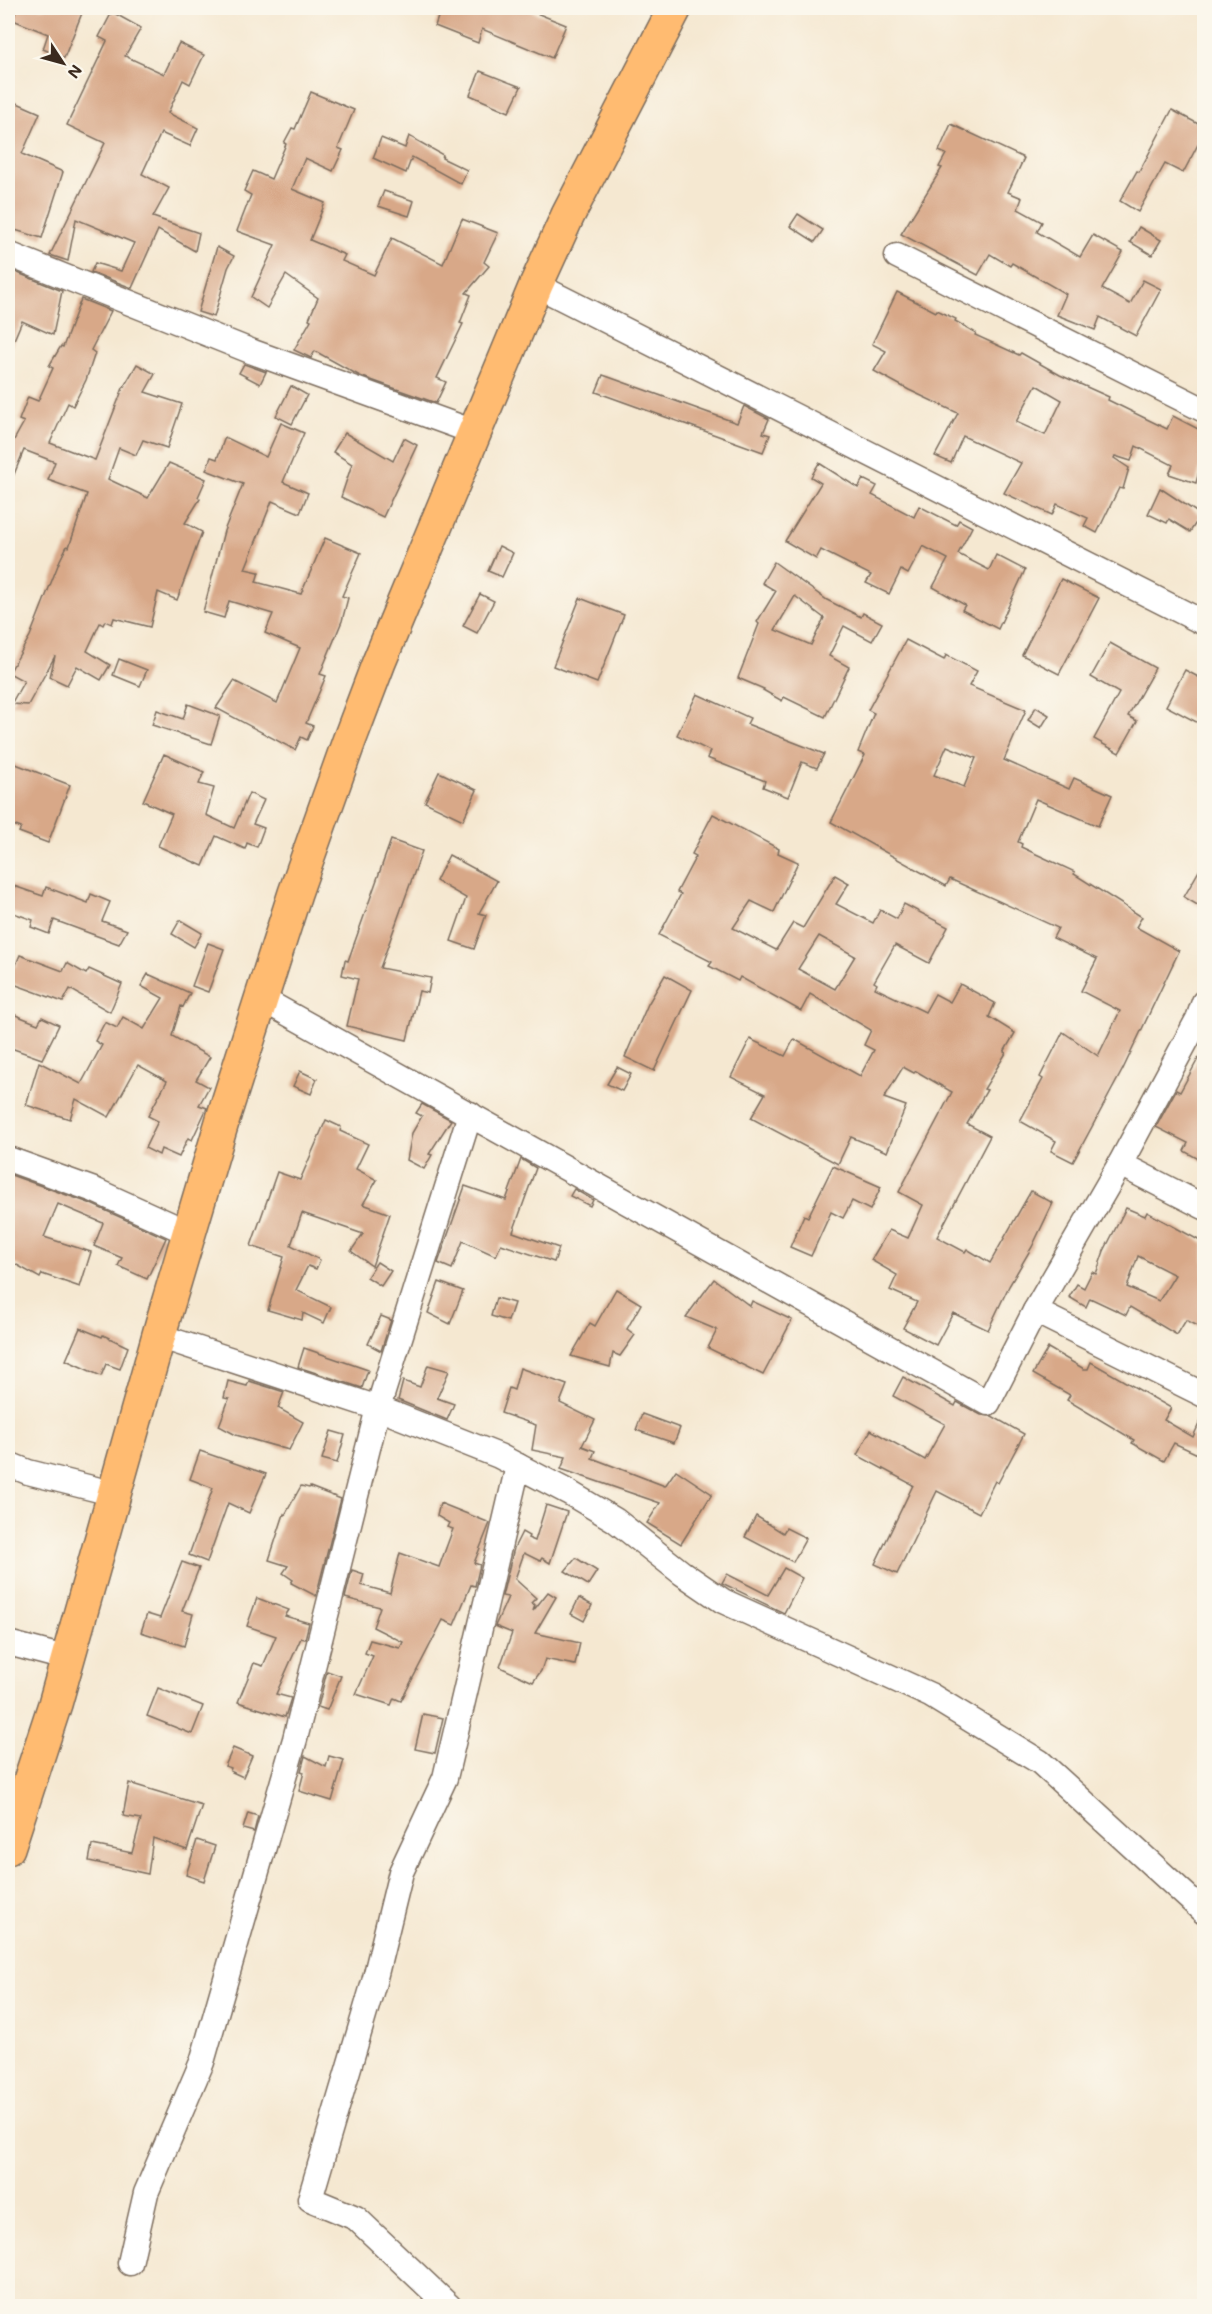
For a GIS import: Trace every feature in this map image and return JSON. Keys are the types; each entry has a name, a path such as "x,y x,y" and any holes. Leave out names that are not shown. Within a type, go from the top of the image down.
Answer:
{"highway":[{"path":"8,1848 69,1659 159,1336 260,998 349,741 536,285 578,196 675,8"}],"street":[{"path":"8,254 253,352 474,432"},
{"path":"897,256 1204,410"},
{"path":"536,285 1204,623"},
{"path":"260,998 988,1403 1035,1311 1202,1015"},
{"path":"130,2263 146,2193 205,2051 296,1739 378,1408 470,1114"},
{"path":"8,1159 94,1190 189,1233"},
{"path":"1120,1164 1204,1207"},
{"path":"1035,1311 1204,1395"},
{"path":"159,1336 378,1408 518,1466 568,1492 615,1520 682,1573 723,1601 930,1695 1040,1762 1204,1912"},
{"path":"8,1464 28,1472 115,1494"},
{"path":"449,2307 356,2218 310,2199 374,1982 401,1872 445,1778 518,1466"},
{"path":"8,1643 69,1659"}],"building":[{"path":"17,8 84,8 64,58 43,49 48,34 13,20"},
{"path":"441,8 524,8 566,25 552,58 482,29 478,43 435,26"},
{"path":"112,12 141,28 125,56 164,74 179,43 204,55 190,84 183,80 168,113 198,128 190,146 161,133 142,174 169,188 153,217 199,233 195,251 158,230 132,288 91,272 95,263 121,271 134,243 76,219 68,261 50,255 105,143 67,125 107,41 99,37"},
{"path":"480,71 521,87 509,112 470,95"},
{"path":"311,92 354,110 338,148 343,150 333,171 305,158 292,189 325,203 310,240 345,255 342,261 374,275 392,238 443,264 462,219 498,233 484,262 489,266 466,293 471,295 460,323 463,324 437,378 446,382 436,403 360,376 315,351 311,358 294,350 311,320 309,319 318,298 286,275 267,308 251,297 275,245 237,231 251,195 244,191 253,171 271,179 286,144 284,143 292,128 295,129"},
{"path":"8,99 40,113 22,154 63,172 42,238 8,228"},
{"path":"1172,110 1204,127 1204,133 1183,173 1165,164 1138,212 1120,201 1137,171 1139,172"},
{"path":"951,124 1024,158 1008,192 1022,198 1018,209 1042,222 1037,232 1080,257 1093,235 1123,252 1102,289 1130,304 1143,280 1161,289 1136,336 1100,317 1095,330 1057,315 1066,294 1012,263 1010,266 990,254 978,275 901,234 942,168 939,167 946,154 939,151"},
{"path":"409,136 443,155 442,158 467,170 461,184 412,157 406,173 373,158 381,138 405,148"},
{"path":"384,191 414,201 409,216 378,206"},
{"path":"798,214 823,230 815,242 790,226"},
{"path":"1139,227 1161,240 1152,255 1130,242"},
{"path":"217,247 234,256 228,268 214,317 198,312"},
{"path":"8,269 62,291 53,335 22,321 8,354"},
{"path":"897,292 936,312 937,310 956,319 955,321 976,333 975,335 1019,355 1021,353 1167,429 1173,416 1204,432 1204,453 1196,483 1169,474 1173,465 1136,446 1131,461 1115,456 1114,458 1129,468 1123,489 1119,488 1097,533 1084,526 1088,518 1057,504 1052,515 1004,493 1021,463 963,436 951,463 935,456 958,413 874,371 886,351 872,344","holes":["1036,385 1062,400 1045,435 1016,422"]},
{"path":"81,299 111,311 91,350 95,353 86,380 73,406 68,403 50,443 95,460 123,388 137,364 155,374 145,392 182,404 167,448 143,440 136,455 119,448 108,479 148,498 169,463 206,479 198,497 200,499 185,523 202,532 177,600 158,592 150,627 114,618 112,624 105,621 103,625 100,623 87,651 110,665 101,680 77,666 67,685 50,677 55,656 28,705 11,704 24,681 9,673 30,636 60,560 67,546 69,547 87,494 48,480 55,462 24,450 8,489 8,451 24,422 19,420 28,397 38,401 53,368 49,366 61,346 63,347"},
{"path":"244,364 266,372 260,384 239,373"},
{"path":"603,375 737,423 744,406 769,419 763,433 770,435 763,452 596,392"},
{"path":"291,386 307,395 292,424 276,416"},
{"path":"281,423 304,433 283,482 308,493 300,513 272,501 245,569 259,572 256,582 301,594 325,538 361,553 342,596 348,598 342,621 320,674 326,676 306,723 313,726 307,740 301,737 295,750 216,708 234,681 277,703 300,648 265,633 273,614 229,601 224,618 203,612 224,531 243,484 206,470 211,457 217,459 225,437 266,457"},
{"path":"345,433 393,461 404,438 417,445 383,517 341,497 352,464 333,452"},
{"path":"819,463 858,488 863,479 877,486 872,495 914,517 919,506 956,525 959,520 972,527 958,554 989,570 996,555 1025,570 998,629 962,610 965,605 933,587 948,559 923,546 908,574 901,570 889,594 866,583 871,575 821,550 816,559 785,541 821,483 811,477"},
{"path":"1160,488 1201,515 1190,532 1169,519 1167,523 1148,514"},
{"path":"499,546 513,553 502,577 488,571"},
{"path":"774,562 827,600 861,617 863,613 882,623 872,641 844,626 829,656 849,667 825,717 784,697 782,701 764,689 738,678 759,624 757,622 776,591 762,583","holes":["795,596 824,618 811,645 775,630"]},
{"path":"1061,579 1099,598 1059,674 1022,655"},
{"path":"480,594 494,601 477,633 463,626"},
{"path":"580,598 624,615 597,683 553,666"},
{"path":"906,640 944,660 946,655 977,671 969,686 1026,710 1004,760 1069,789 1074,778 1112,795 1098,826 1036,799 1018,842 1022,844 1021,847 1075,872 1074,874 1142,917 1136,927 1179,951 1123,1069 1073,1162 1051,1151 1056,1141 1020,1121 1043,1079 1040,1077 1063,1032 1098,1056 1120,1011 1081,991 1097,959 1053,938 1058,928 950,879 946,886 831,822 865,755 858,752 874,713 868,710","holes":["947,746 976,758 964,787 934,775"]},
{"path":"1110,643 1155,668 1128,716 1137,721 1119,753 1094,739 1119,693 1091,677"},
{"path":"119,659 147,670 140,686 113,675"},
{"path":"1185,670 1204,680 1204,726 1166,706"},
{"path":"697,694 750,718 747,724 824,754 817,768 802,762 788,797 763,787 765,781 707,758 710,751 677,735"},
{"path":"188,704 220,716 211,744 152,725 157,710 183,719"},
{"path":"1036,707 1049,715 1041,728 1028,720"},
{"path":"164,754 204,772 199,784 214,788 206,815 234,828 249,793 264,800 253,824 264,828 257,847 247,843 245,849 216,836 203,866 158,846 172,814 143,801"},
{"path":"8,761 70,785 48,843 19,832 21,828 8,823"},
{"path":"439,772 477,790 463,820 425,802"},
{"path":"713,814 779,849 778,853 798,862 774,912 751,901 733,928 776,950 793,923 803,928 835,875 849,883 836,904 873,923 880,910 897,919 904,904 948,927 929,963 895,945 874,982 877,984 875,988 925,1012 935,994 950,1002 960,984 995,1003 989,1017 1015,1033 1004,1052 1006,1053 984,1089 987,1090 967,1124 990,1136 937,1237 965,1252 967,1249 990,1263 1031,1191 1053,1203 988,1330 953,1313 936,1345 903,1328 917,1302 890,1290 897,1275 871,1260 889,1230 908,1238 923,1205 899,1192 952,1092 916,1071 914,1073 903,1067 884,1098 906,1106 887,1152 851,1137 838,1164 751,1118 765,1094 731,1077 750,1039 785,1056 794,1039 860,1076 874,1050 864,1045 871,1030 810,994 801,1011 740,977 738,981 709,966 712,962 659,935 681,894 677,892 696,856 692,854","holes":["819,936 855,956 835,989 798,969"]},
{"path":"391,840 422,851 380,968 431,978 428,993 419,991 407,1040 347,1026 358,979 342,975 345,960 348,961"},
{"path":"449,855 497,881 479,913 486,915 474,949 451,941 466,898 436,881"},
{"path":"1204,862 1204,909 1184,897"},
{"path":"8,884 43,896 46,887 88,903 91,894 110,902 102,921 127,930 119,944 54,920 49,934 31,927 33,920 8,911"},
{"path":"180,920 202,933 194,947 172,934"},
{"path":"208,943 224,949 208,992 192,986"},
{"path":"20,955 63,971 67,963 86,974 89,969 122,984 110,1012 70,989 63,1002 8,982 8,964 15,967"},
{"path":"148,974 190,993 183,1007 181,1006 172,1036 210,1057 196,1080 209,1087 199,1105 207,1108 192,1140 188,1138 179,1157 161,1149 159,1155 145,1148 158,1121 148,1116 167,1081 138,1065 109,1117 76,1099 70,1119 26,1105 39,1062 81,1084 102,1045 95,1041 105,1022 117,1028 123,1017 144,1029 163,998 141,986"},
{"path":"665,975 692,990 654,1071 625,1057 648,1004"},
{"path":"8,1012 38,1024 42,1017 59,1025 42,1059 8,1047"},
{"path":"1204,1048 1204,1162 1184,1151 1188,1143 1156,1127 1176,1090 1180,1092"},
{"path":"617,1067 631,1074 622,1091 607,1084"},
{"path":"300,1071 317,1079 311,1094 293,1086"},
{"path":"422,1104 451,1120 429,1154 432,1155 424,1169 407,1160 412,1133 422,1116 416,1113"},
{"path":"326,1120 341,1127 340,1131 368,1144 356,1169 377,1180 363,1204 390,1214 372,1266 351,1251 363,1234 302,1213 291,1245 320,1260 316,1269 308,1266 296,1290 331,1307 324,1323 303,1313 302,1320 268,1310 284,1257 251,1246 277,1172 300,1180"},
{"path":"521,1159 536,1168 513,1232 559,1248 554,1262 501,1244 496,1256 463,1241 452,1269 438,1263 465,1186 506,1200"},
{"path":"833,1166 881,1187 870,1210 852,1201 843,1218 831,1212 811,1256 790,1247 804,1215 808,1217"},
{"path":"8,1174 89,1203 166,1238 147,1279 118,1266 122,1258 94,1246 103,1223 58,1204 44,1237 91,1252 80,1287 42,1274 40,1278 8,1260"},
{"path":"574,1189 593,1200 590,1206 570,1196"},
{"path":"1126,1208 1145,1216 1147,1212 1204,1243 1204,1329 1186,1320 1177,1335 1130,1307 1126,1315 1090,1298 1086,1307 1069,1297 1077,1284 1084,1288 1092,1272 1096,1274 1104,1251","holes":["1138,1256 1175,1275 1159,1301 1127,1287"]},
{"path":"377,1262 391,1271 381,1286 367,1277"},
{"path":"714,1279 750,1306 752,1301 792,1320 763,1375 708,1348 717,1330 686,1317"},
{"path":"439,1282 463,1291 450,1324 428,1313"},
{"path":"616,1289 641,1304 627,1329 635,1335 620,1356 613,1353 610,1367 571,1356 590,1323 595,1326"},
{"path":"496,1298 514,1303 508,1321 491,1316"},
{"path":"381,1316 391,1320 381,1351 368,1344"},
{"path":"80,1328 102,1337 103,1335 128,1347 120,1369 106,1364 101,1376 66,1360"},
{"path":"304,1348 368,1370 362,1388 298,1367"},
{"path":"1048,1348 1084,1369 1088,1369 1091,1362 1171,1408 1164,1420 1193,1437 1204,1413 1204,1457 1174,1443 1164,1461 1132,1443 1134,1440 1067,1400 1070,1395 1033,1374"},
{"path":"428,1365 449,1371 437,1398 454,1404 447,1420 398,1400 403,1381 420,1387"},
{"path":"520,1368 567,1385 560,1403 595,1420 582,1446 595,1451 592,1458 665,1486 676,1470 712,1494 681,1544 647,1523 660,1503 561,1469 566,1457 532,1450 536,1425 501,1413 509,1388 514,1390"},
{"path":"903,1377 955,1406 957,1402 981,1415 992,1416 1024,1434 998,1483 995,1481 979,1513 937,1491 897,1574 875,1564 913,1485 857,1455 871,1430 925,1460 945,1424 893,1396"},
{"path":"228,1381 247,1386 249,1381 284,1392 278,1408 303,1422 289,1450 236,1435 219,1426 229,1399 224,1398"},
{"path":"642,1414 680,1428 674,1443 636,1430"},
{"path":"331,1431 345,1435 337,1463 322,1459"},
{"path":"200,1451 266,1474 249,1513 228,1503 207,1562 189,1555 213,1488 190,1479"},
{"path":"301,1486 310,1487 341,1499 316,1596 291,1583 293,1580 283,1573 288,1566 269,1560 284,1514"},
{"path":"440,1503 490,1523 474,1563 480,1565 475,1586 471,1585 454,1625 443,1620 401,1701 394,1698 391,1705 356,1694 373,1656 365,1653 370,1640 400,1648 403,1642 373,1627 380,1607 345,1598 352,1570 364,1574 361,1585 390,1593 400,1553 439,1567 453,1529 447,1527 449,1523 437,1516"},
{"path":"546,1505 567,1512 550,1563 524,1553 515,1579 536,1598 531,1603 535,1605 533,1611 548,1592 556,1597 535,1633 580,1643 575,1665 545,1659 541,1671 533,1682 500,1667 512,1633 495,1626 508,1597 502,1596 514,1548 522,1532 535,1541"},
{"path":"756,1516 783,1533 786,1528 806,1538 793,1562 745,1537"},
{"path":"576,1558 597,1571 588,1585 565,1571"},
{"path":"182,1562 199,1568 182,1611 193,1614 184,1646 141,1632 147,1614 160,1618"},
{"path":"784,1568 802,1578 784,1613 722,1583 727,1574 768,1595"},
{"path":"257,1598 289,1610 285,1616 309,1623 305,1639 301,1638 276,1694 291,1698 285,1717 238,1702 254,1663 263,1666 276,1636 247,1626"},
{"path":"579,1598 592,1605 584,1621 571,1614"},
{"path":"327,1671 341,1676 327,1710 318,1707"},
{"path":"158,1688 203,1706 192,1734 147,1716"},
{"path":"423,1714 443,1718 435,1753 415,1749"},
{"path":"233,1748 252,1756 243,1777 225,1766"},
{"path":"305,1756 326,1767 329,1756 344,1760 332,1801 299,1791"},
{"path":"129,1783 202,1805 187,1850 153,1838 148,1874 89,1861 92,1845 132,1853 141,1819 123,1816"},
{"path":"248,1813 258,1816 254,1832 243,1829"},
{"path":"197,1840 215,1846 204,1881 186,1875"}]}
